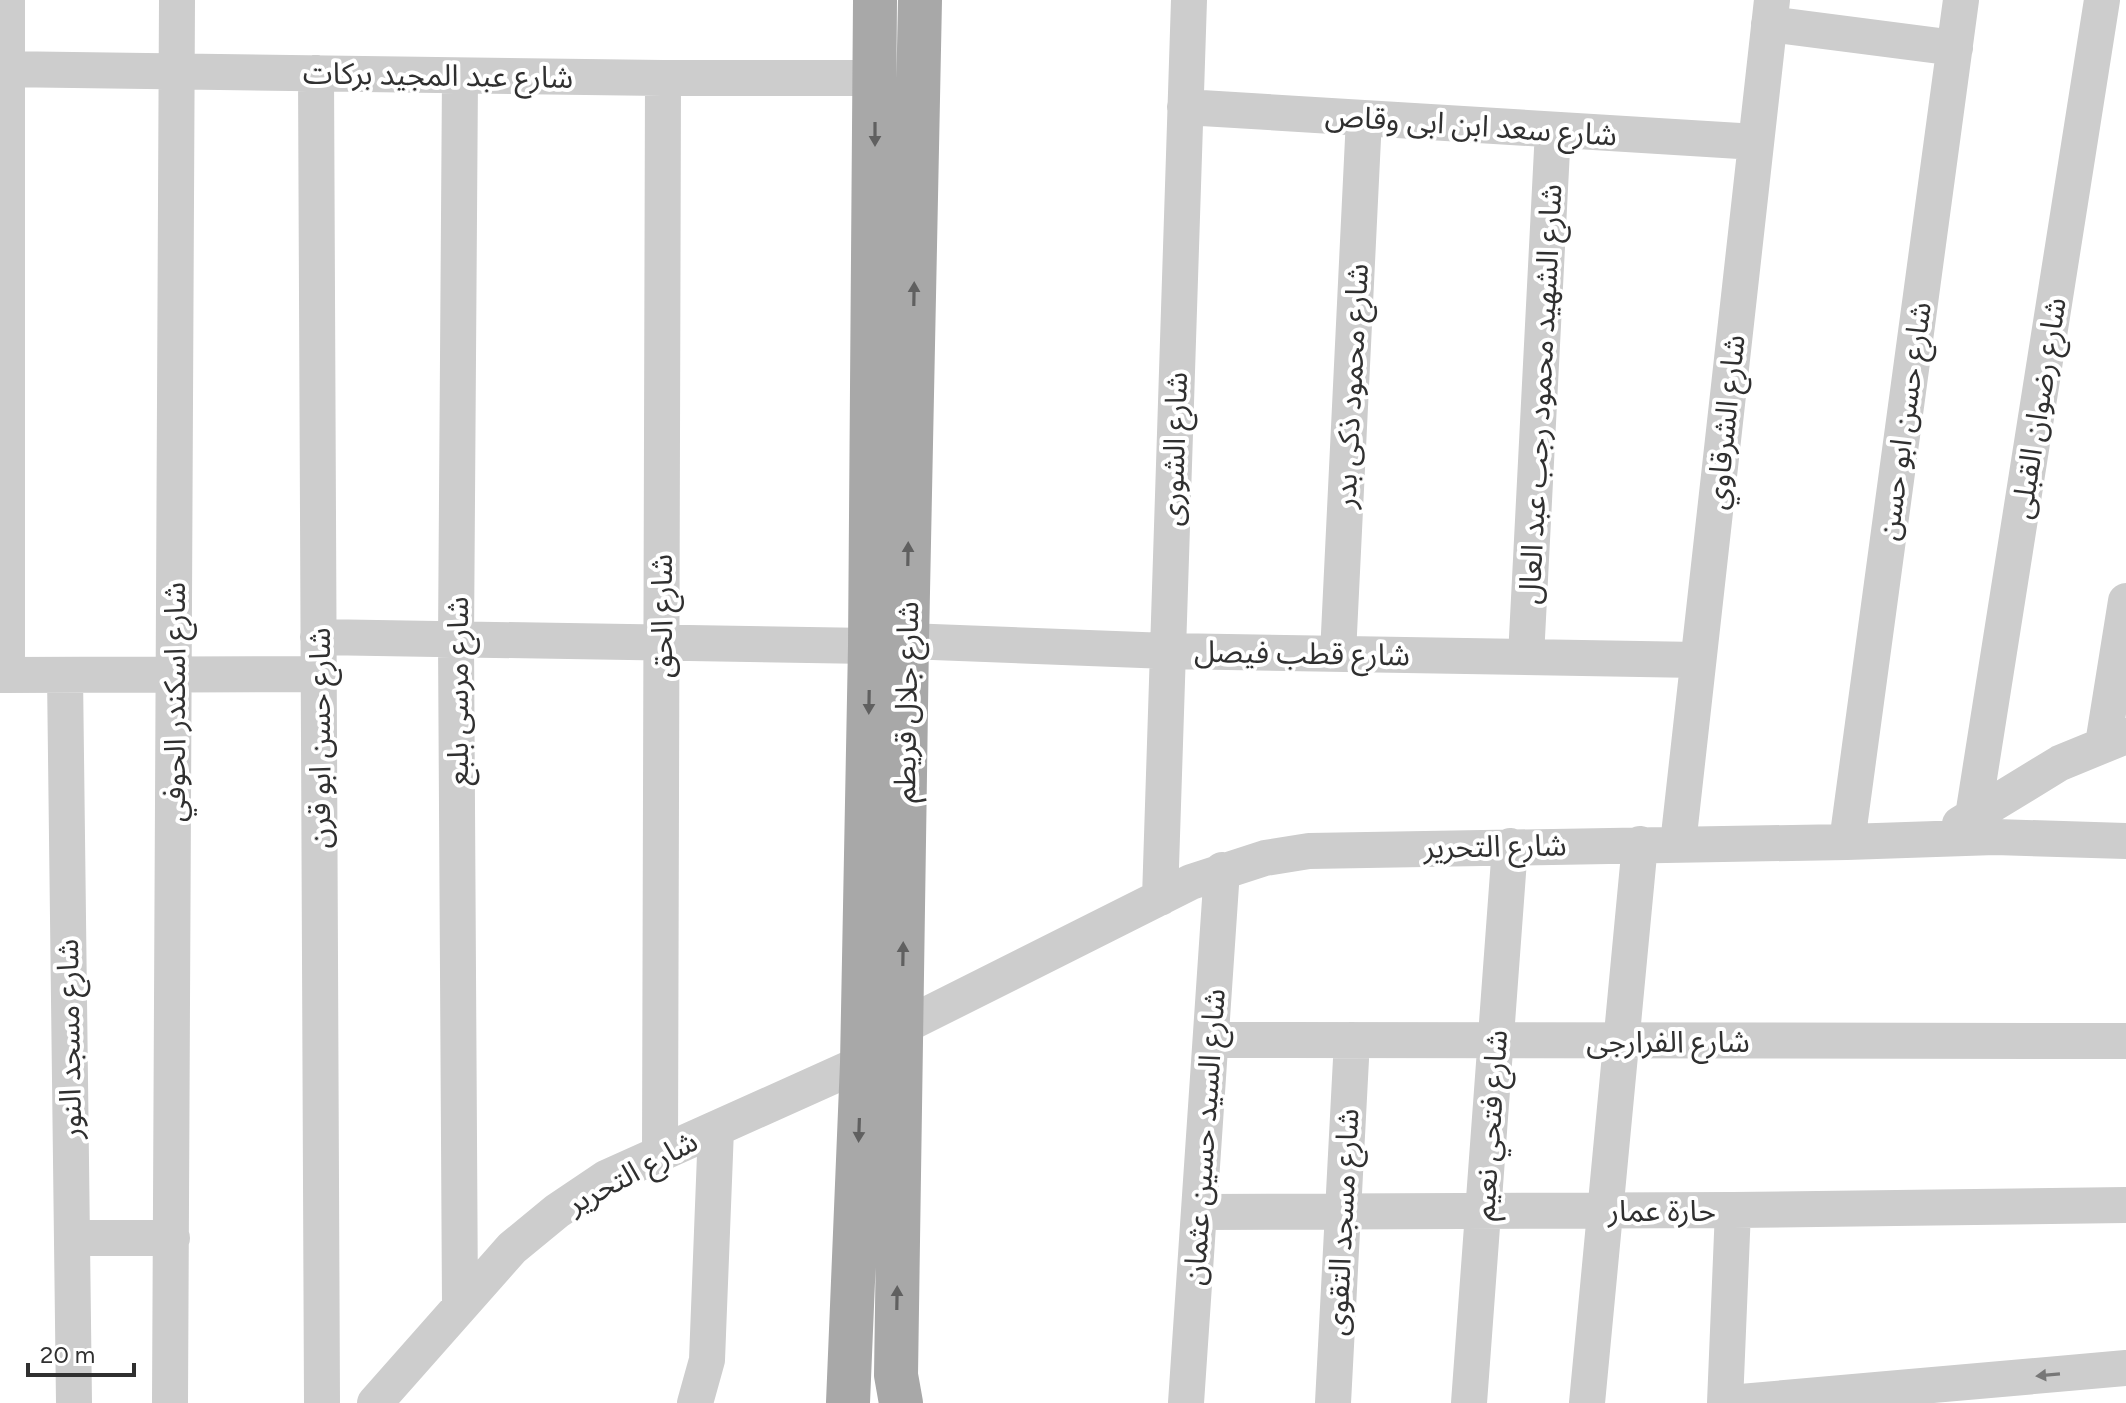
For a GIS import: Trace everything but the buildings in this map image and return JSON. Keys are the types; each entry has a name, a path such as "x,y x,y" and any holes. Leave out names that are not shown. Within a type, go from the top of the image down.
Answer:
{"main road":[{"name":"شارع جلال قريطم","path":"875,0 875,78 892,418"},
{"name":"شارع جلال قريطم","path":"848,1403 862,1063 888,644 892,418 920,0"},
{"name":"شارع جلال قريطم","path":"888,644 902,1027 896,1341 896,1375 901,1403"},
{"path":"852,1341 896,1341"}],"street":[{"path":"7,0 4,69 3,675 319,674"},
{"name":"شارع اسكندر الحوفي","path":"170,1403 177,0"},
{"name":"شارع الشورى","path":"1160,898 1189,0"},
{"name":"شارع حسن ابو حسن","path":"1847,842 1961,0"},
{"name":"شارع رضوان القبلى","path":"1973,816 2102,0"},
{"path":"1771,12 1955,48"},
{"name":"شارع الشرقاوي","path":"1678,844 1771,12"},
{"name":"شارع عبد المجيد بركات","path":"4,69 875,78"},
{"name":"شارع حسن ابو قرن","path":"316,73 322,1403"},
{"name":"شارع مرسى بلبع","path":"460,76 456,640 460,1306"},
{"name":"شارع الحق","path":"660,1154 663,78"},
{"name":"شارع سعد ابن ابى وقاص","path":"1185,107 1756,142"},
{"name":"شارع محمود ذكى بدر","path":"1338,654 1364,118"},
{"name":"شارع الشهيد محمود رجب عبد العال","path":"1526,657 1553,130"},
{"path":"1935,839 2060,763 2114,740 2126,601"},
{"name":"شارع قطب فيصل","path":"318,637 661,644 888,644 1698,660"},
{"name":"شارع مسجد النور","path":"65,675 74,1403"},
{"name":"شارع التحرير","path":"902,1027 1191,882 1265,858 1309,851 1995,837 2126,841"},
{"path":"1587,1403 1640,844"},
{"name":"شارع فتحي نعيم","path":"1469,1403 1510,846"},
{"name":"شارع السيد حسين عثمان","path":"1186,1403 1222,870"},
{"name":"شارع الفرارجى","path":"1211,1040 2126,1041"},
{"name":"شارع مسجد التقوى","path":"1333,1403 1352,1040"},
{"name":"شارع التحرير","path":"375,1403 512,1248 557,1211 606,1178 862,1063"},
{"path":"695,1403 707,1360 716,1129"},
{"name":"حارة عمار","path":"1199,1212 2126,1205"},
{"path":"1733,1210 1727,1403 2126,1368"},
{"path":"72,1238 172,1238"}]}
